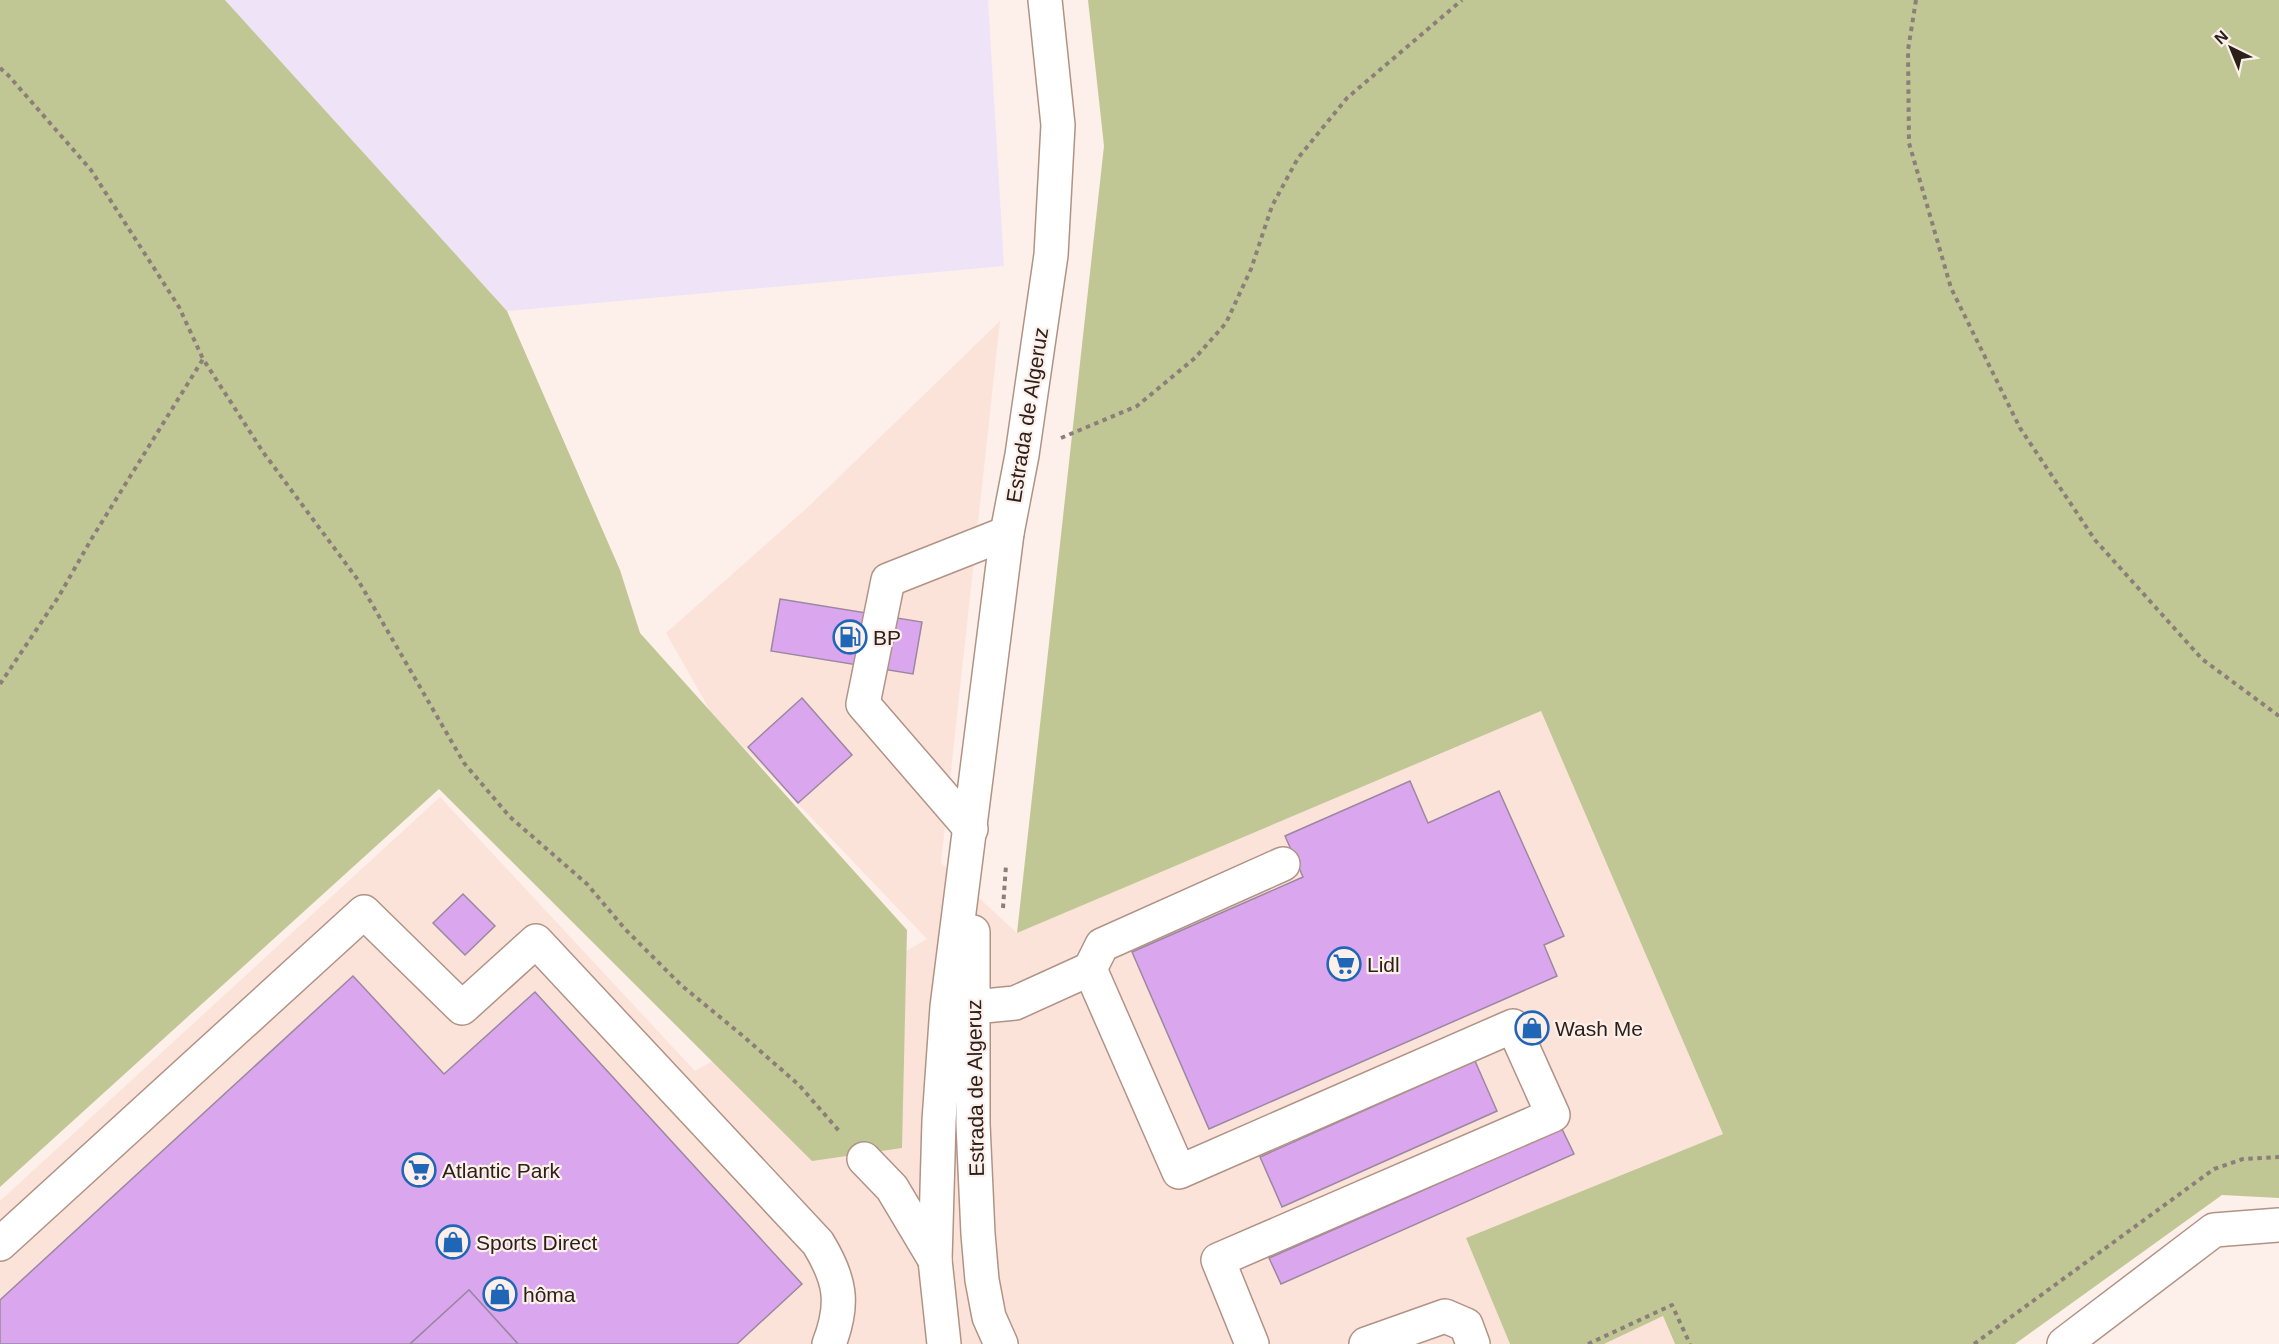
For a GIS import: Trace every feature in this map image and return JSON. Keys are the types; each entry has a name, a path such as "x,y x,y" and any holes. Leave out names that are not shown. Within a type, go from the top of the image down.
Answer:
{"main road":[{"name":"Estrada de Algeruz","path":"944,1344 935,1260 939,1120 947,1007 1007,533 1022,455 1051,255 1058,125 1045,0"},
{"path":"971,829 863,704 888,580 1007,533"},
{"name":"Estrada de Algeruz","path":"971,829 975,1007 973,1124 982,1280 989,1317 1001,1344"},
{"path":"975,1007 1015,1003 1090,969 1102,945 1283,864"},
{"path":"0,1244 364,912 462,1008 536,941 818,1243 837,1280 836,1328 830,1344"},
{"path":"1090,969 1179,1172 1513,1026 1553,1115 1218,1260 1252,1344"},
{"path":"864,1159 892,1188 935,1260"},
{"path":"2064,1344 2098,1334 2214,1230 2279,1225"},
{"path":"1366,1344 1445,1316 1466,1324 1473,1344"}],"path":[{"path":"1022,455 1137,406 1195,358 1226,323 1251,269 1272,206 1298,158 1347,98 1462,0"},
{"path":"1916,0 1908,50 1909,143 1951,288 2020,428 2095,540 2202,658 2279,716"},
{"path":"0,68 91,170 179,307 203,359 263,452 358,580 464,763 510,817 587,884 625,929 681,985 799,1085 864,1159"},
{"path":"0,684 59,596 92,538 203,359"},
{"path":"1974,1344 2214,1169 2243,1159 2279,1157"},
{"path":"1588,1344 1672,1305 1690,1344"}],"shaded area":[{"path":"225,0 988,0 1004,266 507,311"},
{"path":"1000,321 941,863 1017,933 1541,711 1723,1134 1466,1238 1510,1344 0,1344 0,1201 440,797 695,1071 927,939 712,714 666,633 808,507"},
{"path":"1663,1316 1675,1344 1604,1344"}],"green space":[{"path":"0,0 225,0 507,311 620,570 640,633 907,930 902,1148 812,1161 439,789 0,1187"},
{"path":"1088,0 2279,0 2279,1198 2222,1195 2015,1344 1675,1344 1663,1316 1604,1344 1510,1344 1466,1238 1723,1134 1541,711 1017,933 1104,146"}],"building":[{"path":"780,599 922,622 913,674 771,651"},
{"path":"802,698 852,755 798,803 748,747"},
{"name":"Lidl","path":"1410,781 1428,823 1499,791 1564,936 1544,945 1557,976 1209,1129 1132,952 1303,877 1285,836"},
{"path":"463,894 495,926 465,955 433,923"},
{"name":"Atlantic Park","path":"353,976 444,1074 535,992 802,1284 737,1344 518,1344 469,1290 410,1344 0,1344 0,1300"},
{"path":"1475,1061 1497,1111 1282,1207 1260,1157"},
{"path":"1562,1129 1574,1154 1281,1284 1269,1258"},
{"path":"469,1290 518,1344 410,1344"}],"place":[{"name":"BP","path":"850,637"},
{"name":"Lidl","path":"1344,964"},
{"name":"Wash Me","path":"1532,1028"},
{"name":"Atlantic Park","path":"419,1170"},
{"name":"Sports Direct","path":"453,1242"},
{"name":"hôma","path":"500,1294"}]}
